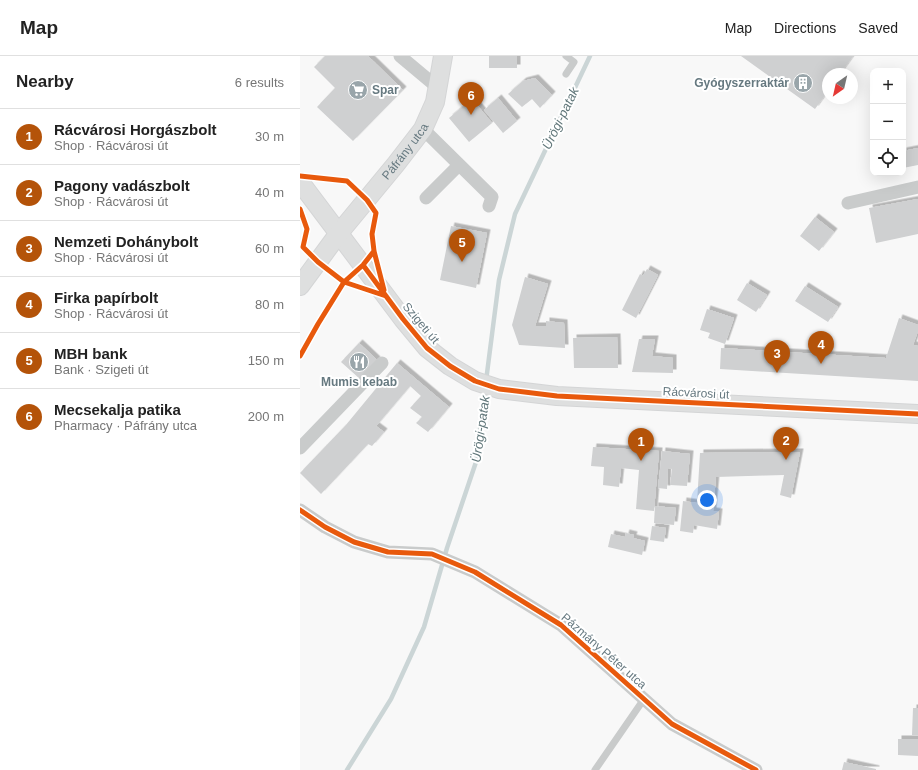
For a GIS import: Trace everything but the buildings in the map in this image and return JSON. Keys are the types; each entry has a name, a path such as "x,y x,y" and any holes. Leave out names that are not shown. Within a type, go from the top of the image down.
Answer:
{"street":[{"path":"400,56 437,87"},
{"name":"Páfrány utca","path":"300,286 339,233 423,129 434,102 443,56"},
{"path":"423,129 492,197 489,206"},
{"path":"426,198 459,164"},
{"name":"Szigeti út","path":"300,182 403,319 427,348 450,366 475,381"},
{"path":"848,202 918,187"},
{"path":"300,448 382,363"},
{"name":"Rácvárosi út","path":"475,381 499,389 557,396 918,414"},
{"name":"Pázmány Péter utca","path":"300,510 325,527 354,542 388,552 432,554 475,572 561,625 672,724 756,770"}],"lane":[{"path":"566,56 574,62 566,74"},
{"path":"595,770 644,699"}],"waterway":[{"name":"Ürögi-patak","path":"486,381 499,280 515,214 590,56"},
{"name":"Ürögi-patak","path":"347,770 391,699 424,627 447,548 476,462 485,388"}],"cycle path":[{"path":"300,176 347,181 367,200 376,213 372,234 374,251 384,290"},
{"path":"300,209 307,229 303,247 318,262 344,282 386,296"},
{"path":"300,356 344,282 363,265 374,251"},
{"path":"363,265 403,319 427,348 450,366 475,381 499,389 557,396 918,414"},
{"path":"300,510 325,527 354,542 388,552 432,554 475,572 561,625 672,724 756,770"}],"place":[{"name":"Gyógyszerraktár","path":"803,83"},
{"name":"Spar","path":"358,90"},
{"name":"Mecsekalja patika","path":"471,115"},
{"name":"MBH bank","path":"462,262"},
{"name":"Mumis kebab","path":"359,362"},
{"name":"Firka papírbolt","path":"821,364"},
{"name":"Nemzeti Dohánybolt","path":"777,373"},
{"name":"Pagony vadászbolt","path":"786,460"},
{"name":"Rácvárosi Horgászbolt","path":"641,461"}]}
